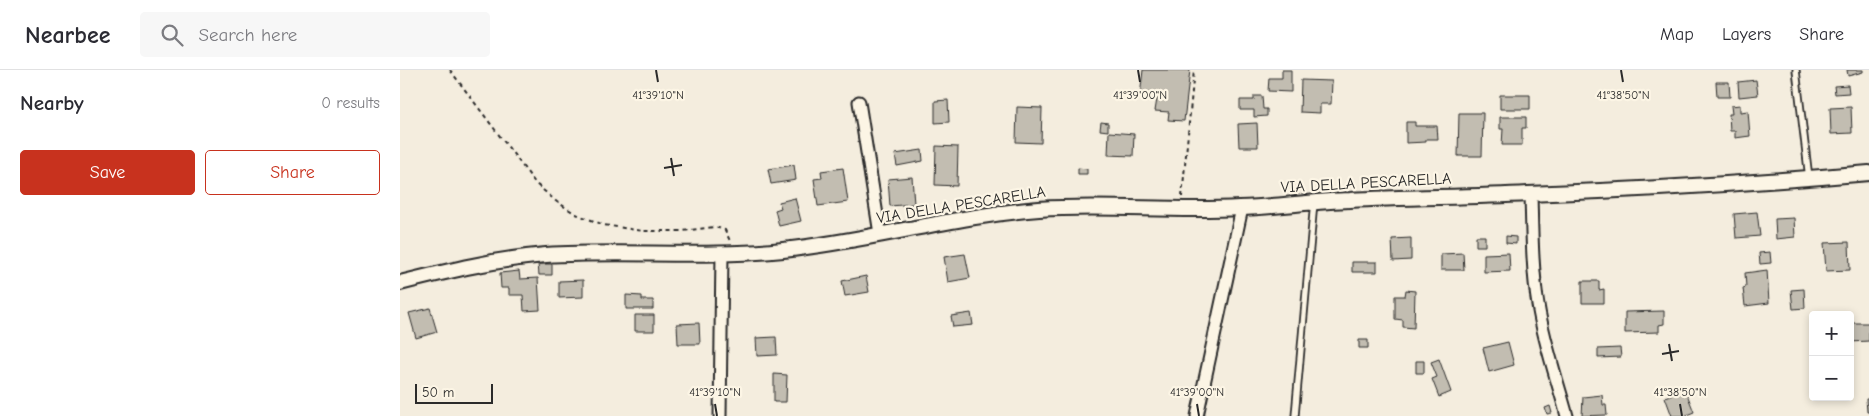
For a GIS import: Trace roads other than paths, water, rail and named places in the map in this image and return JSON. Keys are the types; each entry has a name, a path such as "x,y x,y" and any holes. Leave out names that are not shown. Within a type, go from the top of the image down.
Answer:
{"street":[{"path":"859,102 880,234"},
{"name":"VIA DELLA PESCARELLA","path":"400,282 492,262 534,256 728,252 806,247 1037,209 1089,207 1242,208 1314,202 1531,194 1869,173"},
{"path":"1531,194 1533,262 1537,303 1542,328 1567,416"},
{"path":"1197,416 1242,208"},
{"path":"720,416 728,252"}],"lane":[{"path":"1796,70 1809,178"},
{"path":"1294,416 1314,202"}]}
